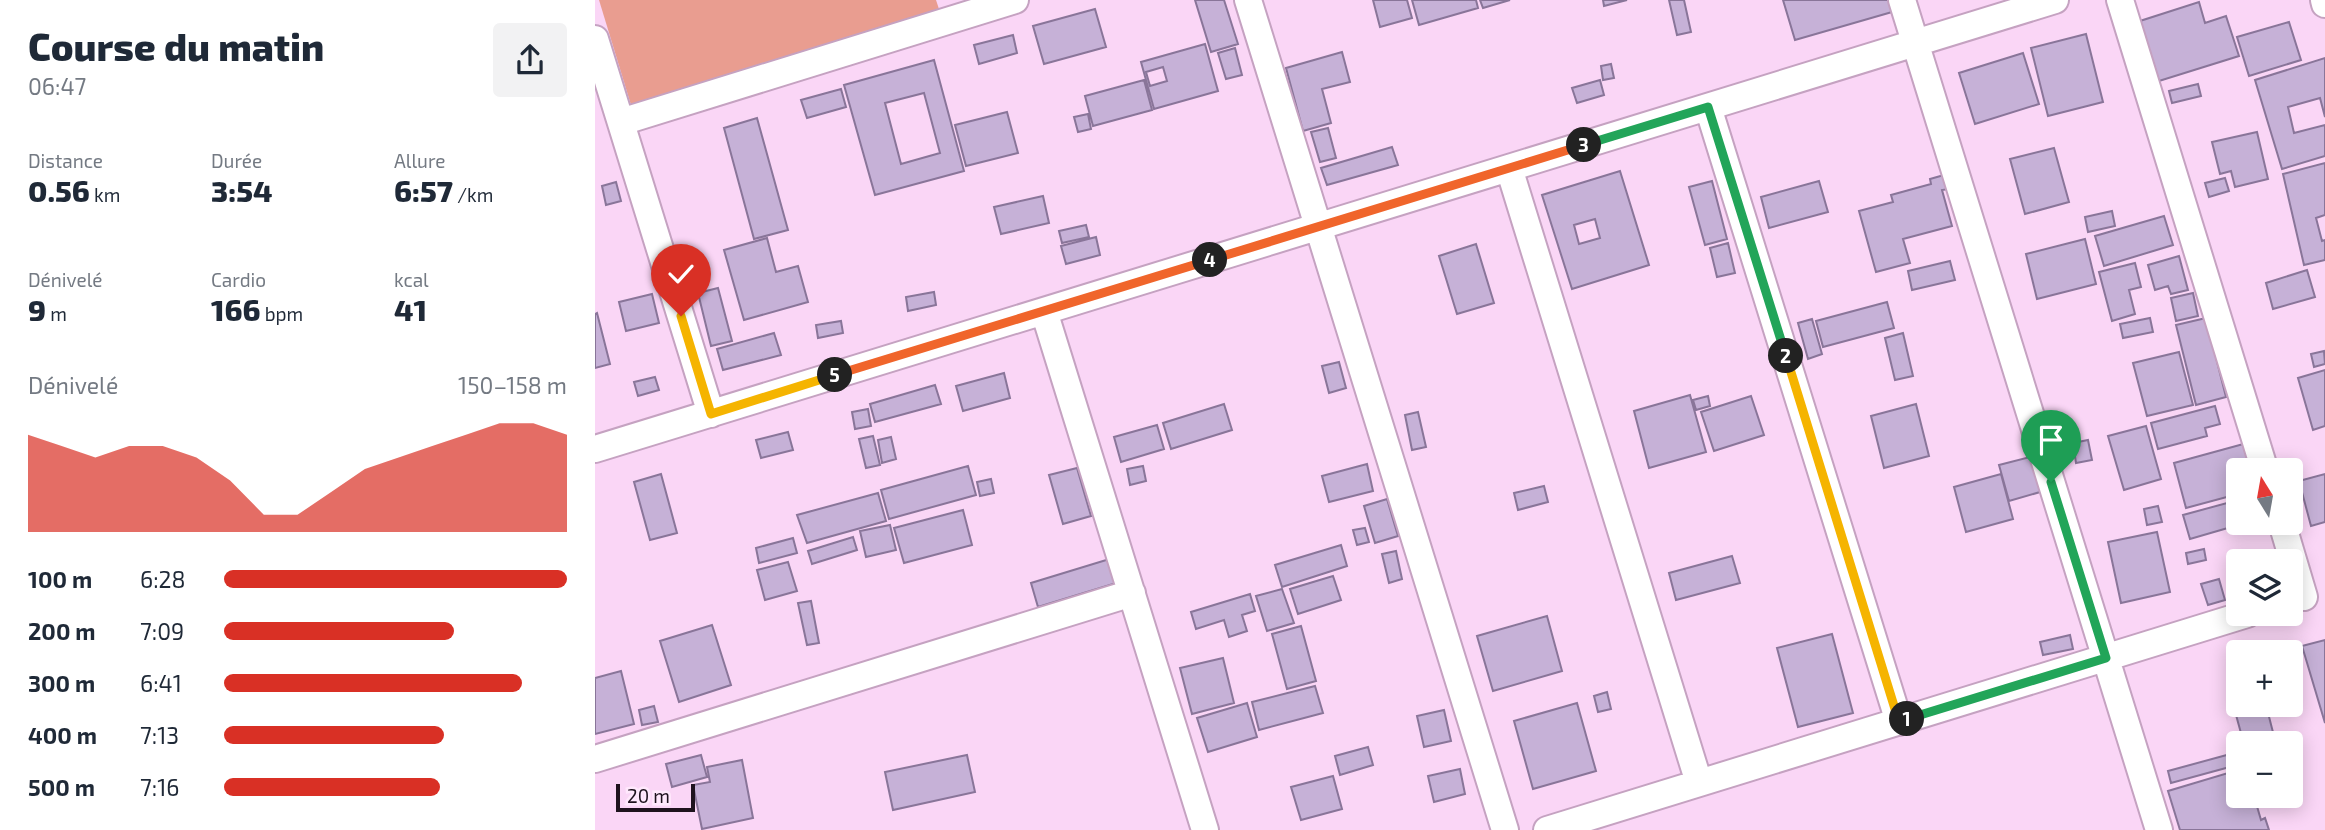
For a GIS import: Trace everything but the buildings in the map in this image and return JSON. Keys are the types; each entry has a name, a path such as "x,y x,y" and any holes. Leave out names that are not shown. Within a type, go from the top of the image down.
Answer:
{"street":[{"path":"621,122 951,9 1015,0"},
{"path":"1248,0 1505,830"},
{"path":"1902,0 2159,830"},
{"path":"595,450 2055,0"},
{"path":"2120,0 2261,458"},
{"path":"595,39 711,414"},
{"path":"1708,107 1899,722"},
{"path":"1509,168 1699,783"},
{"path":"1044,311 1205,830"},
{"path":"2286,536 2307,596"},
{"path":"595,759 1132,593"},
{"path":"1547,830 2226,621"}],"shaded area":[{"path":"599,0 936,0 940,12 631,105"}],"route":[{"path":"681,316 711,414 1708,107 1899,722 2106,658 2051,482"}]}
